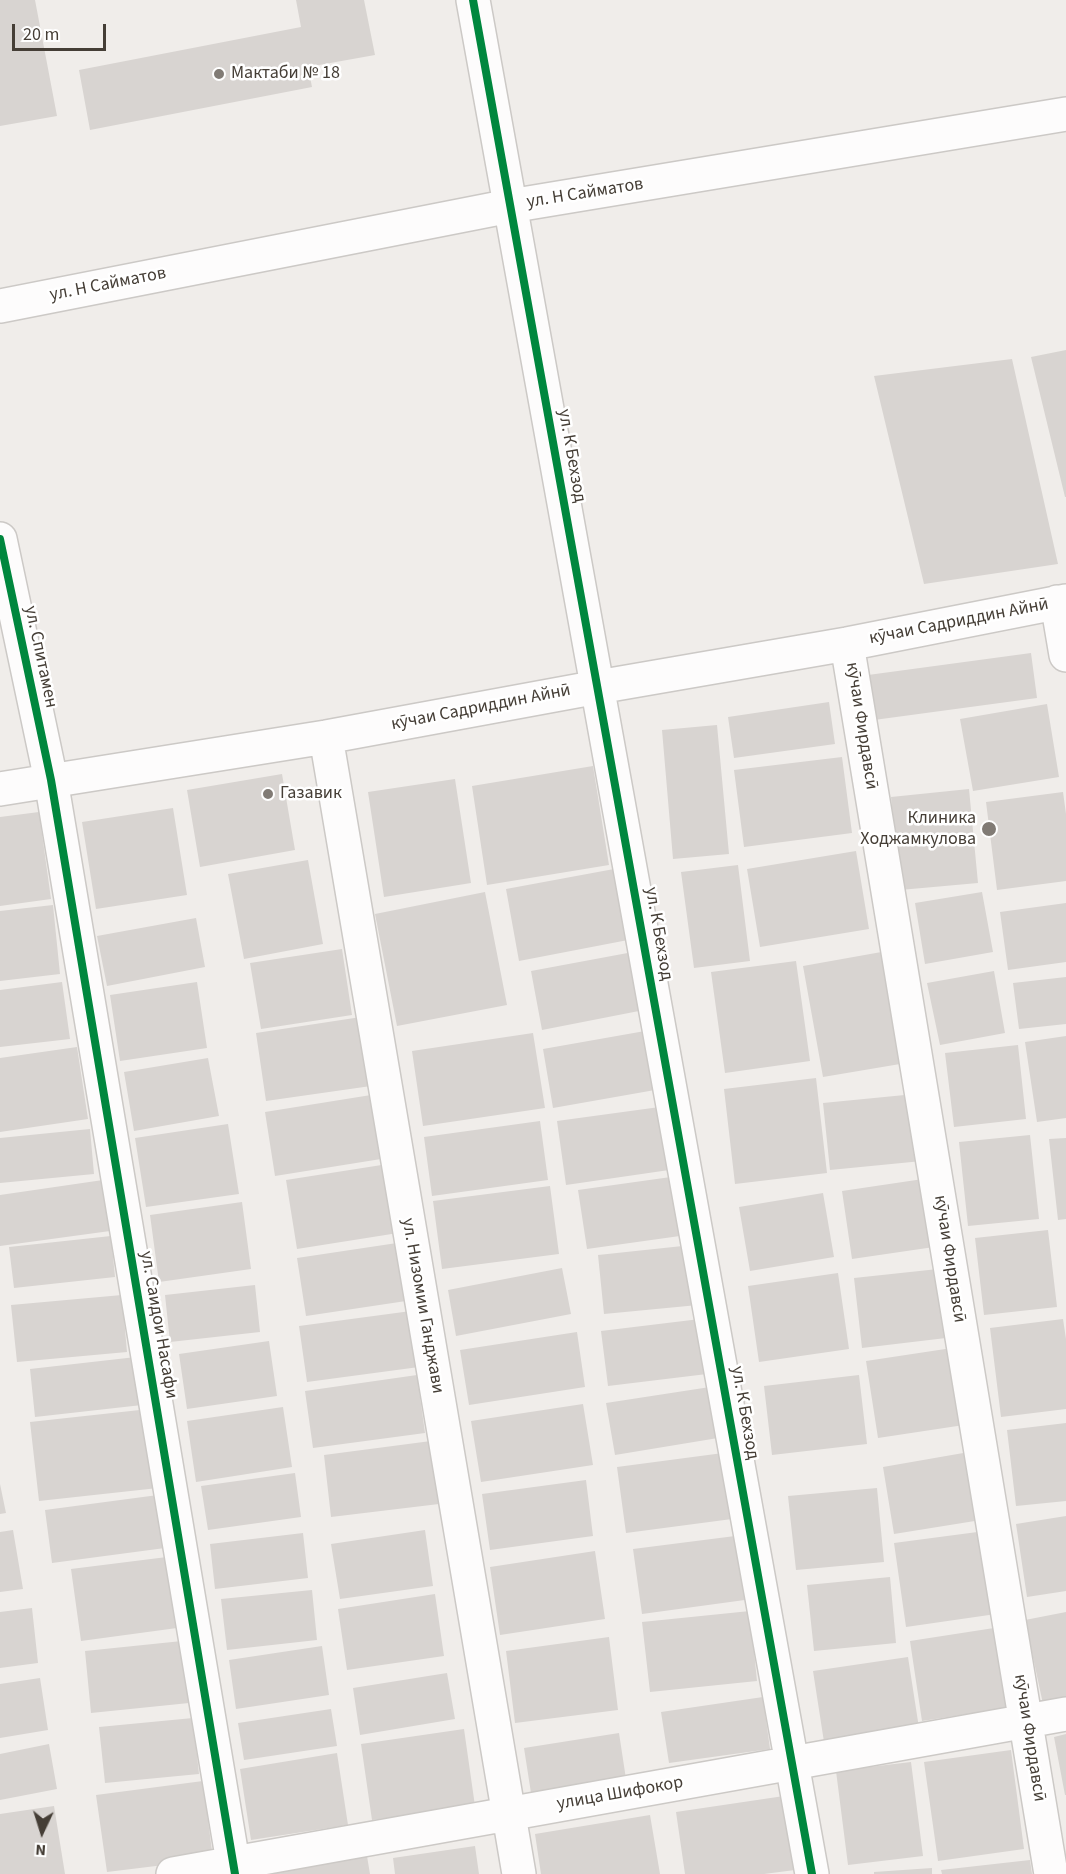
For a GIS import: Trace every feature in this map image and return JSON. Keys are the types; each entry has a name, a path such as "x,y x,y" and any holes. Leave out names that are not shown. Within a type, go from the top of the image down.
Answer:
{"street":[{"name":"ул. К Бехзод","path":"473,0 812,1874"},
{"name":"ул. Н Сайматов","path":"0,306 510,206 1066,114"},
{"name":"ул. Спитамен","path":"0,539 51,780"},
{"name":"кӯчаи Садриддин Айнӣ","path":"0,789 326,737 847,644 1061,601"},
{"path":"1061,601 1066,656"},
{"name":"кӯчаи Фирдавсӣ","path":"847,644 1051,1874"},
{"name":"ул. Низомии Ганджави","path":"326,737 519,1874"},
{"name":"ул. Саидои Насафи","path":"51,780 234,1869"},
{"name":"улица Шифокор","path":"173,1874 234,1869 508,1814 1066,1714"}],"building":[{"path":"0,0 35,0 57,116 0,126"},
{"path":"296,0 364,0 375,55 308,67 312,87 90,130 79,70 301,27"},
{"path":"1066,350 1066,497 1065,497 1031,357"},
{"path":"1012,359 1058,564 924,584 874,376"},
{"path":"1031,653 1037,698 874,720 868,675"},
{"path":"829,702 835,744 734,758 728,717"},
{"path":"1047,704 1059,777 973,791 960,719"},
{"path":"717,725 729,854 673,859 662,730"},
{"path":"842,757 852,833 744,847 734,770"},
{"path":"593,766 609,865 487,885 472,786"},
{"path":"282,774 295,850 200,867 187,790"},
{"path":"455,779 471,883 384,897 368,792"},
{"path":"969,789 978,883 900,890 891,797"},
{"path":"1063,792 1066,814 1066,881 997,890 986,802"},
{"path":"173,808 187,895 96,909 82,822"},
{"path":"39,812 51,899 0,906 0,817"},
{"path":"856,851 869,929 760,947 747,869"},
{"path":"308,860 323,944 244,959 228,874"},
{"path":"738,865 750,961 694,968 681,872"},
{"path":"614,869 628,940 519,961 506,889"},
{"path":"485,892 507,1005 397,1026 375,914"},
{"path":"982,892 993,952 925,964 915,903"},
{"path":"1066,903 1066,962 1008,970 1000,912"},
{"path":"53,905 60,974 0,981 0,911"},
{"path":"196,918 205,967 107,986 97,936"},
{"path":"342,949 352,1015 261,1029 250,963"},
{"path":"887,951 906,1063 823,1077 803,966"},
{"path":"633,952 644,1010 542,1030 531,971"},
{"path":"796,961 810,1061 725,1073 711,972"},
{"path":"994,971 1005,1033 940,1045 927,983"},
{"path":"1066,977 1066,1024 1019,1029 1013,983"},
{"path":"62,982 70,1039 0,1047 0,990"},
{"path":"197,982 207,1048 120,1061 110,995"},
{"path":"361,1017 371,1086 266,1101 256,1033"},
{"path":"645,1031 655,1090 553,1108 543,1049"},
{"path":"533,1033 545,1108 423,1126 412,1051"},
{"path":"1066,1036 1066,1118 1037,1122 1025,1042"},
{"path":"1018,1045 1026,1119 954,1127 945,1053"},
{"path":"77,1047 88,1119 0,1132 0,1058"},
{"path":"208,1058 219,1116 134,1131 124,1072"},
{"path":"816,1078 827,1173 735,1184 724,1089"},
{"path":"915,1094 922,1161 830,1170 823,1103"},
{"path":"371,1095 381,1159 275,1176 265,1112"},
{"path":"667,1106 676,1169 566,1185 557,1121"},
{"path":"540,1121 548,1180 432,1196 424,1137"},
{"path":"228,1124 239,1194 146,1207 135,1138"},
{"path":"90,1129 94,1174 0,1183 0,1138"},
{"path":"1030,1135 1039,1219 968,1226 959,1142"},
{"path":"1066,1138 1066,1219 1058,1220 1049,1139"},
{"path":"388,1164 398,1233 297,1249 286,1180"},
{"path":"678,1176 687,1235 587,1249 578,1190"},
{"path":"923,1179 934,1247 852,1259 842,1191"},
{"path":"103,1180 110,1231 0,1246 0,1195"},
{"path":"550,1186 559,1254 442,1269 433,1201"},
{"path":"823,1193 834,1257 750,1271 739,1207"},
{"path":"242,1202 251,1269 159,1282 150,1215"},
{"path":"1048,1230 1057,1307 984,1315 975,1238"},
{"path":"111,1236 115,1277 14,1288 9,1247"},
{"path":"397,1243 406,1301 306,1316 297,1258"},
{"path":"692,1245 698,1305 604,1314 598,1255"},
{"path":"562,1268 571,1314 456,1336 448,1290"},
{"path":"938,1269 946,1338 862,1348 854,1278"},
{"path":"838,1273 849,1349 759,1362 748,1286"},
{"path":"255,1285 260,1332 170,1342 165,1295"},
{"path":"122,1295 127,1352 17,1362 11,1305"},
{"path":"411,1311 419,1367 307,1382 299,1326"},
{"path":"700,1319 707,1374 608,1386 601,1331"},
{"path":"1063,1319 1066,1339 1066,1409 1001,1417 990,1328"},
{"path":"577,1332 585,1387 469,1405 460,1350"},
{"path":"269,1341 277,1396 187,1409 179,1354"},
{"path":"952,1348 964,1425 878,1438 866,1361"},
{"path":"136,1357 142,1405 35,1417 30,1369"},
{"path":"417,1375 425,1433 313,1448 305,1391"},
{"path":"859,1375 867,1444 772,1455 764,1386"},
{"path":"710,1387 718,1438 615,1455 606,1403"},
{"path":"583,1404 593,1465 481,1482 471,1421"},
{"path":"283,1407 292,1467 196,1482 187,1421"},
{"path":"149,1409 158,1488 39,1501 30,1422"},
{"path":"1066,1423 1066,1501 1016,1506 1007,1430"},
{"path":"431,1441 439,1504 331,1517 324,1455"},
{"path":"969,1452 981,1520 894,1534 883,1467"},
{"path":"723,1453 732,1519 626,1533 617,1467"},
{"path":"295,1473 301,1517 208,1530 201,1486"},
{"path":"586,1480 593,1536 490,1550 482,1494"},
{"path":"0,1484 6,1513 0,1514"},
{"path":"877,1488 884,1562 796,1570 788,1496"},
{"path":"158,1495 165,1548 52,1563 45,1510"},
{"path":"1066,1516 1066,1591 1027,1597 1016,1524"},
{"path":"13,1530 23,1589 0,1592 0,1532"},
{"path":"425,1530 433,1586 340,1599 331,1544"},
{"path":"985,1531 996,1614 906,1627 894,1543"},
{"path":"303,1533 308,1578 215,1589 210,1544"},
{"path":"743,1535 752,1599 642,1614 633,1549"},
{"path":"595,1551 605,1619 500,1635 490,1567"},
{"path":"167,1557 177,1628 81,1641 71,1569"},
{"path":"890,1577 896,1643 814,1651 807,1585"},
{"path":"312,1590 317,1640 227,1650 221,1599"},
{"path":"435,1594 444,1656 347,1670 338,1609"},
{"path":"32,1608 38,1663 0,1668 0,1612"},
{"path":"750,1611 757,1681 650,1692 642,1622"},
{"path":"1066,1612 1066,1700 1043,1704 1025,1620"},
{"path":"994,1628 1007,1708 922,1721 910,1641"},
{"path":"609,1637 618,1710 515,1723 506,1651"},
{"path":"182,1641 189,1703 91,1713 85,1651"},
{"path":"322,1646 329,1695 236,1709 229,1660"},
{"path":"908,1657 919,1728 824,1742 813,1671"},
{"path":"447,1673 455,1719 360,1735 353,1688"},
{"path":"40,1678 48,1730 0,1738 0,1684"},
{"path":"763,1697 770,1749 669,1763 661,1712"},
{"path":"331,1709 337,1746 244,1760 238,1723"},
{"path":"193,1718 199,1774 105,1783 99,1727"},
{"path":"464,1729 475,1806 372,1820 361,1744"},
{"path":"619,1733 626,1779 531,1793 524,1748"},
{"path":"1066,1734 1066,1795 1065,1795 1054,1737"},
{"path":"49,1744 57,1789 0,1800 0,1754"},
{"path":"1011,1750 1024,1849 938,1861 924,1762"},
{"path":"337,1753 348,1825 251,1840 240,1769"},
{"path":"911,1762 923,1856 848,1865 836,1771"},
{"path":"203,1781 213,1859 107,1872 96,1795"},
{"path":"784,1796 795,1870 764,1874 685,1874 676,1812"},
{"path":"54,1806 65,1874 0,1874 0,1814"},
{"path":"650,1815 660,1874 541,1874 535,1834"},
{"path":"475,1846 479,1874 395,1874 393,1858"},
{"path":"367,1856 370,1874 251,1874 251,1873"},
{"path":"1030,1860 1032,1874 942,1874 941,1870"},
{"path":"932,1868 932,1874 874,1874 874,1872"}],"cycle path":[{"path":"473,0 812,1874"},
{"path":"0,539 51,780 235,1874"}],"place":[{"name":"Мактаби № 18","path":"219,74"},
{"name":"Газавик","path":"268,794"},
{"name":"Клиника Ходжамкулова","path":"989,829"}]}
